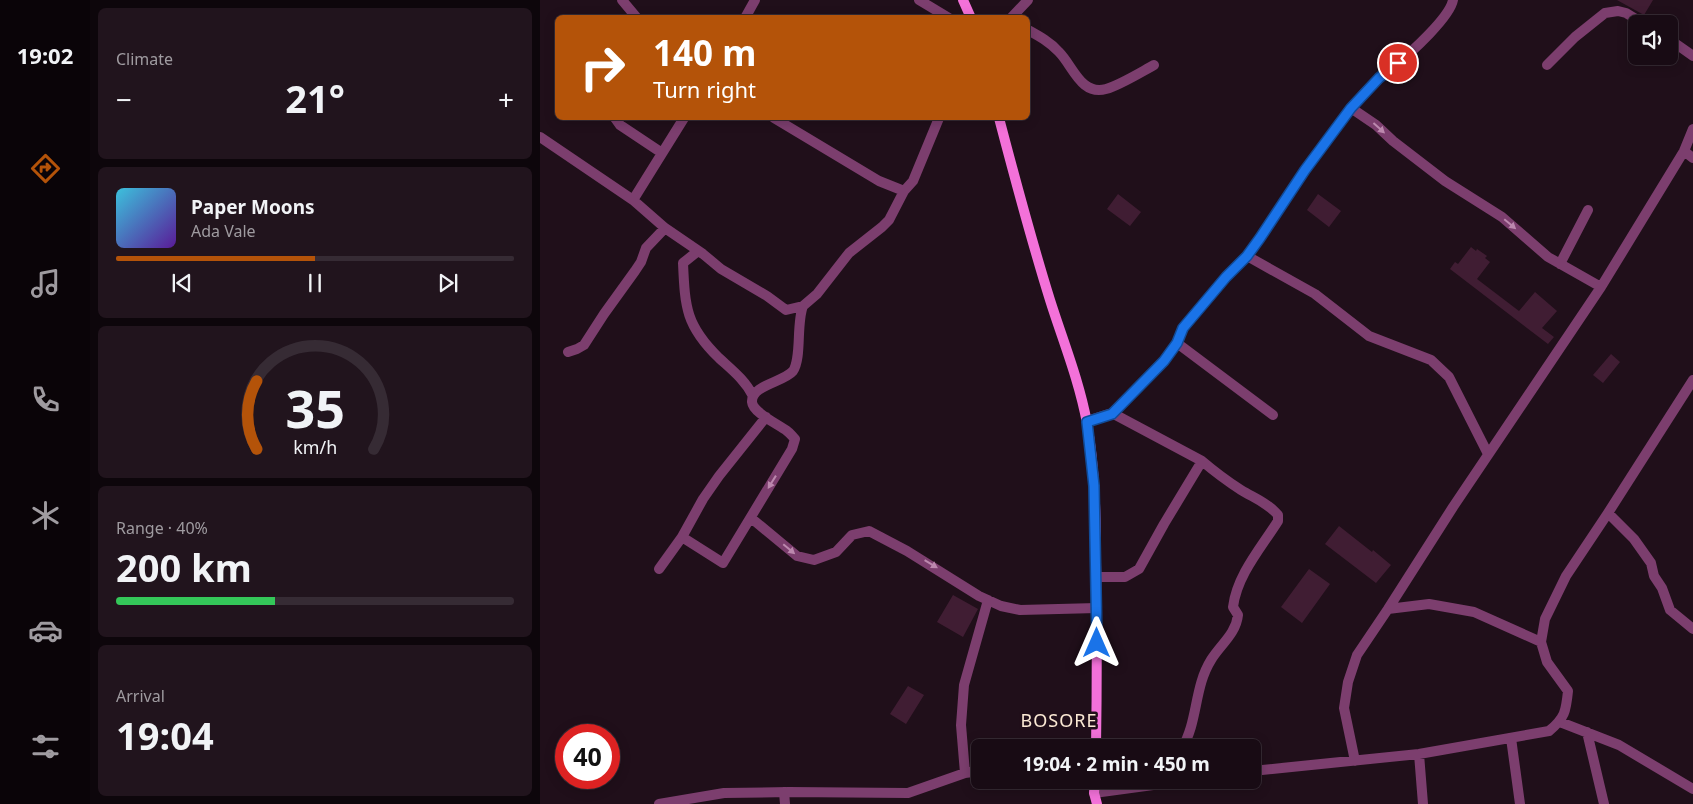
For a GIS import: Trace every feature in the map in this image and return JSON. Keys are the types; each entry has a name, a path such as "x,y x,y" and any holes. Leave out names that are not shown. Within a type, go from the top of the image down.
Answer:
{"street":[{"path":"622,0 634,15"},
{"path":"747,15 755,0"},
{"path":"919,0 944,15"},
{"path":"963,0 970,15"},
{"path":"1014,15 1028,0"},
{"path":"1087,422 1112,414 1164,361 1177,343 1183,328 1226,277 1247,256 1305,170 1351,108 1379,78 1398,63 1438,24 1448,11 1453,0"},
{"path":"1547,64 1575,37 1605,13 1618,11 1629,15"},
{"path":"1030,31 1046,40 1060,52 1085,86 1092,90 1106,89 1154,65"},
{"path":"1678,45 1693,56"},
{"path":"1351,108 1376,125 1393,141 1445,181 1502,217 1548,257 1601,287"},
{"path":"616,120 620,125 662,153"},
{"path":"633,200 683,120"},
{"path":"777,120 879,181 904,191"},
{"path":"540,137 633,200 665,228 721,269 767,296 786,310 803,306 817,294 849,253 889,220 904,191 913,181 938,120"},
{"path":"1000,120 1033,242 1078,383 1087,422 1094,486 1097,608 1096,739"},
{"path":"1355,761 1344,708 1348,682 1357,655 1488,454 1601,287 1684,151 1693,129"},
{"path":"1684,151 1693,158"},
{"path":"1560,264 1588,210"},
{"path":"568,352 577,350 584,345 641,262 646,248 665,228"},
{"path":"682,537 723,562 792,449 795,439 786,430 755,409 752,403 753,396 747,384 697,334 689,318 684,287 683,263 698,251"},
{"path":"1247,256 1315,294 1369,336 1430,360 1449,378 1488,454"},
{"path":"753,396 762,387 787,376 793,370 796,362 798,328 803,306"},
{"path":"1177,343 1273,415"},
{"path":"1261,770 1418,754 1549,731 1560,722 1566,710 1568,691 1547,662 1540,642 1545,619 1566,576 1692,385"},
{"path":"1112,414 1202,461 1228,482 1271,507 1278,514 1278,521 1244,574 1235,594 1233,607 1238,615 1237,623 1228,639 1210,661 1201,683 1185,739"},
{"path":"659,569 682,537 703,499 719,476 766,417"},
{"path":"1096,577 1125,577 1139,569 1202,461"},
{"path":"1608,513 1634,539 1651,563 1654,576 1662,588 1665,601 1670,610 1693,629"},
{"path":"751,518 796,556 814,560 836,552 852,535 869,531 1001,606 1020,610 1097,608"},
{"path":"965,773 961,725 964,685 988,600"},
{"path":"1388,609 1430,604 1474,612 1540,642"},
{"path":"1560,722 1620,745 1693,789"},
{"path":"1587,732 1604,804"},
{"path":"1511,738 1520,804"},
{"path":"1418,754 1423,804"},
{"path":"659,804 724,793 908,793 971,772"},
{"path":"1094,789 1096,804"},
{"path":"1094,793 1124,789"},
{"path":"784,792 785,804"},
{"path":"908,793 908,804"}],"building":[{"path":"1617,0 1653,0 1644,15"},
{"path":"1118,194 1141,212 1130,226 1107,209"},
{"path":"1318,194 1341,211 1329,227 1307,210"},
{"path":"1471,247 1487,256 1485,258 1490,262 1477,279 1519,311 1535,292 1557,311 1542,328 1554,337 1548,344 1450,269 1455,262 1458,264"},
{"path":"1611,354 1620,362 1603,383 1593,375"},
{"path":"1339,526 1391,565 1376,583 1325,544"},
{"path":"1309,569 1330,584 1302,623 1281,607"},
{"path":"953,595 978,609 963,637 937,622"},
{"path":"908,686 924,695 906,724 890,714"}],"district":[{"name":"BOSORE","path":"1059,721"}],"route":[{"path":"1097,643 1094,486 1087,422 1112,414 1164,361 1177,343 1183,328 1226,277 1247,256 1305,170 1351,108 1379,78 1398,63"}]}
